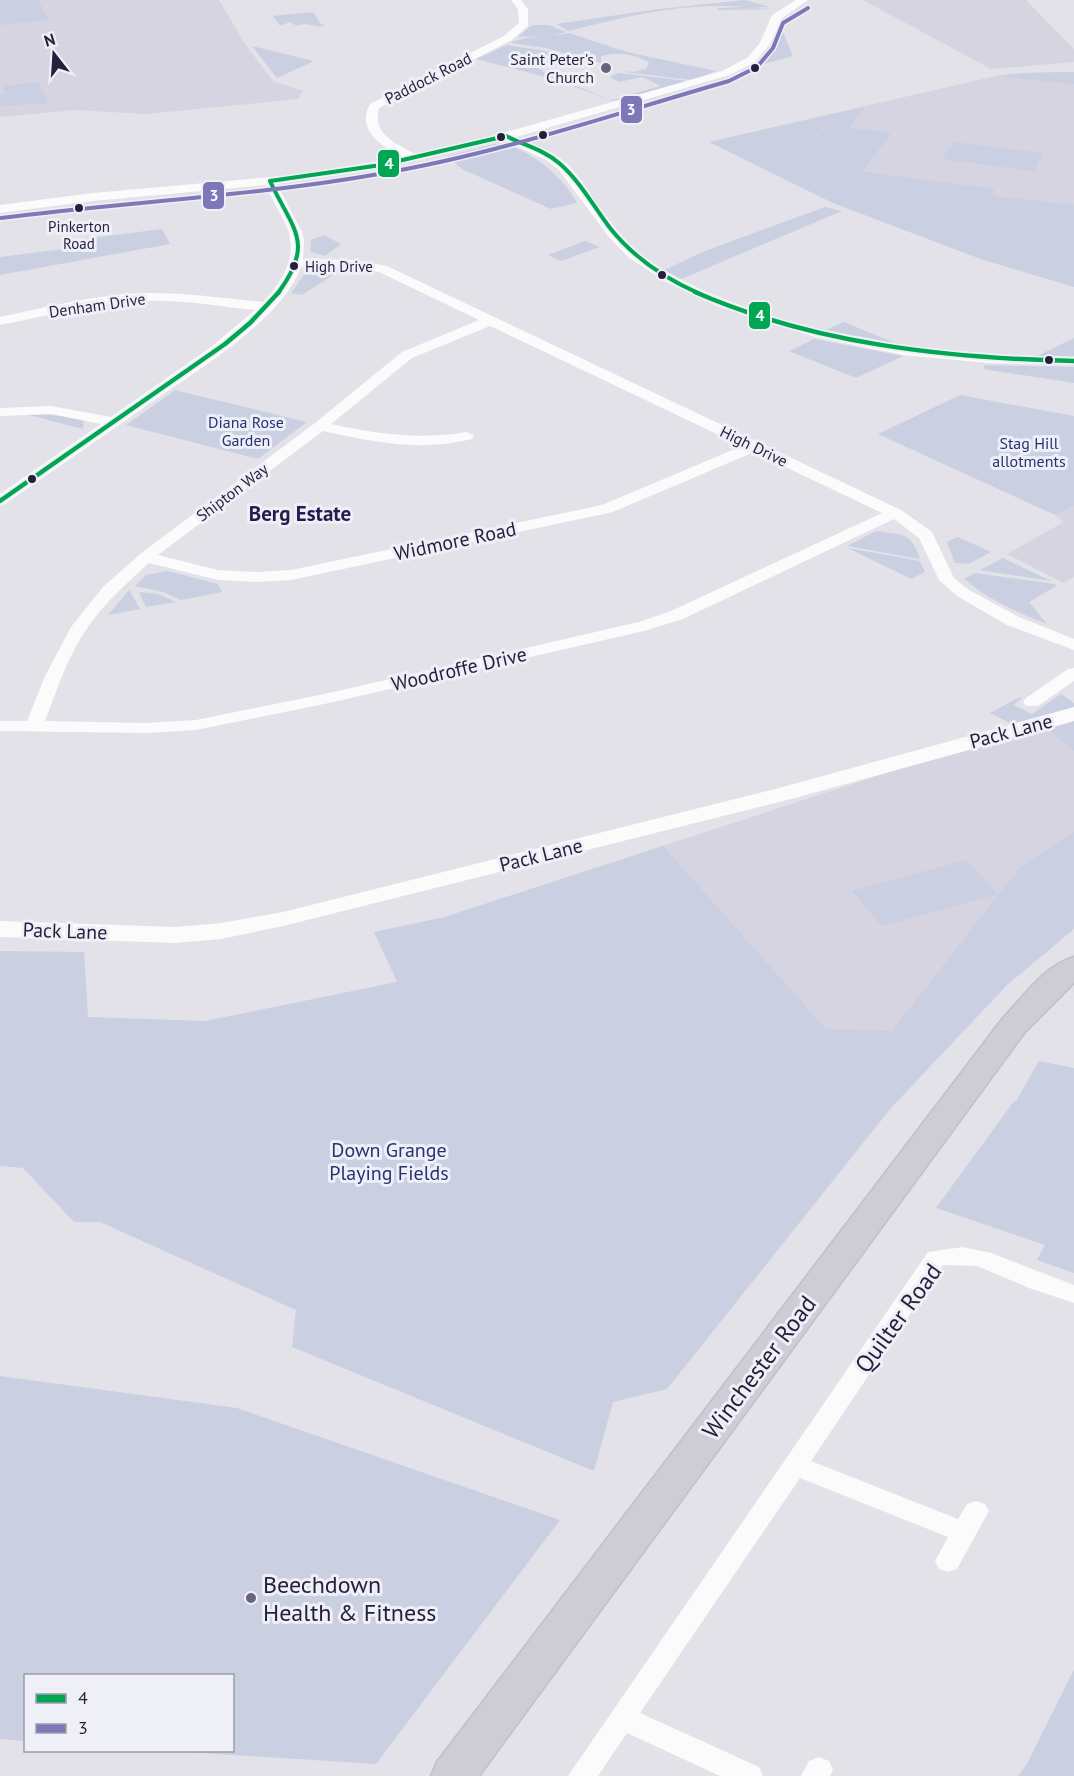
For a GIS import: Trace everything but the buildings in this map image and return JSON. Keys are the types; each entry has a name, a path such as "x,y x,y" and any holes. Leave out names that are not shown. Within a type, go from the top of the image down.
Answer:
{"main road":[{"name":"Winchester Road","path":"453,1776 1008,1034 1052,985 1074,967"}],"street":[{"name":"Paddock Road","path":"414,158 381,139 372,129 369,123 374,105 508,38 524,24 523,9 516,0"},
{"path":"0,209 103,196 330,174 414,158 506,136 726,73 751,60 765,44 776,17 803,0"},
{"path":"506,136 561,164 619,241 656,271 686,289 775,322 870,345 967,358 1025,362 1074,361"},
{"path":"0,501 115,422 247,326 267,307 298,262 300,249 297,236 270,181"},
{"name":"High Drive","path":"298,262 352,264 382,269 895,513 926,535 947,580 963,593 1013,621 1074,645"},
{"name":"Denham Drive","path":"0,321 141,297 267,307"},
{"name":"Shipton Way","path":"34,727 54,676 79,627 109,590 146,557 320,426 407,355 492,320"},
{"path":"0,412 51,410 115,422"},
{"path":"320,426 383,441 421,443 469,436"},
{"name":"Widmore Road","path":"146,557 218,575 257,577 291,575 607,509 754,446"},
{"name":"Woodroffe Drive","path":"0,726 146,728 206,723 329,698 644,626 677,615 895,513"},
{"path":"1032,702 1074,673"},
{"name":"Pack Lane","path":"0,929 176,935 221,932 283,920 787,793 1074,714"},
{"name":"Quilter Road","path":"582,1776 936,1258 961,1254 986,1258 1024,1277 1074,1294"},
{"path":"795,1465 970,1521 948,1561"},
{"path":"622,1718 749,1776"}],"shaded area":[{"path":"0,0 219,0 245,44 273,81 303,91 298,99 146,114 74,110 0,117"},
{"path":"863,0 1026,0 1074,49 1074,62 991,69"},
{"path":"1074,72 1074,287 981,259 833,203 709,142 996,76"},
{"path":"1074,506 1074,577 1064,583 1007,554 1064,522 1055,515"},
{"path":"1048,729 1074,752 1074,831 1021,866 903,1020 867,1060 445,917 914,764"}],"green space":[{"path":"0,0 38,0 49,20 0,25"},
{"path":"745,0 770,7 748,8 774,9 718,10 717,8 745,7 723,6 678,8 634,15 569,31 556,24 659,9"},
{"path":"313,12 321,24 325,25 297,26 290,22 280,26 273,16"},
{"path":"532,25 549,25 566,32 551,36 518,37"},
{"path":"782,30 793,56 756,66 771,51"},
{"path":"569,33 627,52 716,71 691,80 617,71 633,72 646,69 649,62 631,56 614,54 601,56 601,63 546,48 511,43 516,40"},
{"path":"507,45 565,54 530,63 544,72 610,100 625,98 612,101 557,80 476,59"},
{"path":"252,46 314,61 277,78"},
{"path":"1074,72 1074,84 996,76 1025,73"},
{"path":"620,73 688,81 635,96 631,94 661,86 642,77 619,82 611,78"},
{"path":"39,82 48,103 0,106 0,95 6,94 3,86"},
{"path":"865,107 849,127 825,124 812,141 827,125 891,133 856,181 864,172 994,189 993,196 1074,205 1074,287 981,259 833,203 709,142"},
{"path":"954,142 1043,153 1034,171 942,159"},
{"path":"495,144 507,145 531,156 563,183 577,203 551,209 462,169 447,156"},
{"path":"825,207 842,211 679,280 662,271 705,251"},
{"path":"162,229 170,244 0,275 0,257 87,246 84,239"},
{"path":"324,235 341,244 325,256 310,251 311,240"},
{"path":"585,241 600,247 561,261 548,255"},
{"path":"320,269 343,269 302,295 291,293 305,273"},
{"path":"844,322 895,343 826,330"},
{"path":"1074,338 1074,356 1037,356"},
{"path":"814,339 903,356 856,378 789,351"},
{"path":"985,365 1074,367 1074,383 983,369"},
{"name":"Diana Rose Garden","path":"175,390 307,422 258,459 126,425"},
{"name":"Stag Hill allotments","path":"960,395 1074,416 1074,506 1055,515 878,434"},
{"path":"25,414 72,416 84,419 83,429"},
{"path":"876,531 905,536 913,543 920,559 847,546"},
{"path":"958,537 991,552 969,564 955,563 947,542"},
{"path":"848,548 920,561 925,572 911,579"},
{"path":"1003,558 1051,581 980,570"},
{"path":"168,571 218,584 222,592 181,600 163,592 135,586 146,575"},
{"path":"974,573 1055,584 1056,586 1029,602 1047,624 993,599 964,579"},
{"path":"129,590 140,609 108,615"},
{"path":"139,592 158,594 176,602 146,607"},
{"path":"1061,694 1074,703 1074,708 1012,724 990,713 1020,697 1022,698 1013,705 1032,714"},
{"path":"1074,721 1074,752 1048,729"},
{"name":"Down Grange Playing Fields","path":"1074,831 1074,929 1007,985 891,1108 667,1389 613,1402 594,1471 292,1347 296,1310 100,1222 74,1222 23,1168 0,1166 0,951 84,952 88,1017 205,1021 397,982 374,932 445,917 663,846 826,1029 892,1031 1021,866"},
{"path":"966,860 998,894 882,926 852,891"},
{"path":"1039,1061 1074,1068 1074,1273 1037,1260 1045,1245 936,1208 1016,1101"},
{"name":"Beechdown Health & Fitness","path":"0,1376 237,1408 560,1520 376,1764 187,1752 234,1752 234,1674 24,1674 24,1741 0,1739"},
{"path":"1074,1669 1074,1776 1018,1776 1027,1764"}],"transit line":[{"name":"3","path":"1,218 94,206 295,188 382,174 508,145 729,81 757,67 773,48 783,23 808,8"},
{"name":"4","path":"506,136 542,153 562,166 621,241 644,263 669,279 709,298 791,325 870,344 951,355 1074,361"},
{"name":"4","path":"270,181 381,165 506,136"},
{"name":"4","path":"0,501 225,344 272,301 289,279 298,257 299,247 294,227 270,181"}],"place":[{"name":"Saint Peter's Church","path":"606,68"},
{"name":"Pinkerton Road","path":"79,208"},
{"name":"High Drive","path":"294,266"},
{"name":"Beechdown Health & Fitness","path":"251,1598"}],"district":[{"name":"Berg Estate","path":"300,513"}]}
